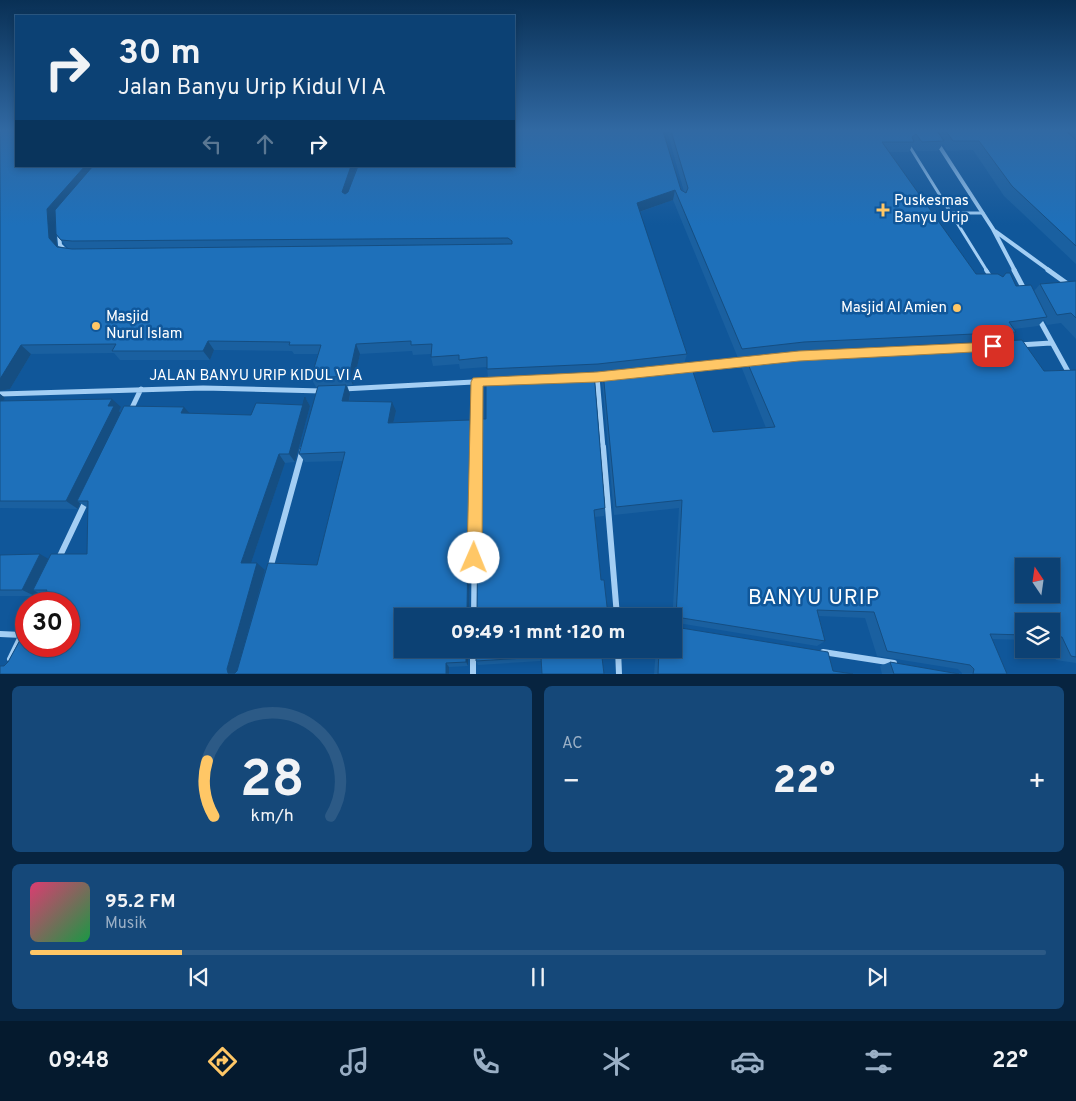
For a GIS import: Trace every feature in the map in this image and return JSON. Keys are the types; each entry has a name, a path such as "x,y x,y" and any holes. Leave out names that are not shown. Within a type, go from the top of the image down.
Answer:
{"street":[{"path":"950,162 993,229 1029,299"},
{"path":"59,228 60,245 67,253 74,254"},
{"path":"993,229 1076,290"},
{"path":"1033,308 1076,386"},
{"path":"1012,345 1051,343"},
{"path":"674,369 751,361"},
{"path":"578,378 616,375"},
{"path":"597,377 616,608"},
{"name":"JALAN BANYU URIP KIDUL VI A","path":"338,390 495,381"},
{"path":"474,608 477,382"},
{"name":"JALAN BANYU URIP KIDUL VI A","path":"0,394 203,388 329,390"},
{"path":"128,416 141,389"},
{"path":"316,400 319,391"},
{"path":"267,579 306,438"},
{"path":"54,568 88,497"},
{"path":"43,592 50,577"},
{"path":"0,634 15,635"},
{"path":"7,666 15,649"},
{"path":"820,651 898,664"},
{"path":"473,658 473,674"},
{"path":"618,658 619,674"}],"lane":[{"path":"920,162 994,283"},
{"path":"951,213 983,214"}],"building":[{"path":"0,162 15,162 15,167 84,167 47,209 49,238 57,247 72,249 512,244 512,241 508,238 61,240 56,234 55,210 92,167 351,167 342,192 345,194 348,192 358,167 515,167 515,162 673,162 681,190 686,193 688,188 680,162 897,162 976,274 998,274 1003,277 1006,273 1010,273 1016,286 1031,285 1047,317 1009,322 1016,332 804,342 742,349 675,190 637,203 687,354 598,364 487,369 487,357 459,360 459,355 431,357 432,344 411,345 411,341 356,344 349,376 311,378 321,345 289,345 290,342 208,341 203,351 112,351 116,344 21,345 0,379"},
{"path":"995,162 1076,162 1076,246 1012,186"},
{"path":"1076,281 1076,318 1071,313 1057,315 1040,284"},
{"path":"1022,340 1044,371 1076,370 1076,657 1071,656 1062,637 1060,637 1060,613 1015,613 1015,635 990,634 1007,674 973,674 974,669 970,665 887,651 874,612 817,610 825,641 682,618 682,608 676,608 682,500 616,507 603,372 690,363 713,432 775,427 745,357 805,351"},
{"path":"594,372 605,508 594,510 601,580 604,580 607,608 477,608 479,419 486,419 486,378"},
{"path":"346,385 342,401 392,402 388,423 470,420 467,608 394,608 394,658 466,658 466,662 446,663 446,674 234,674 237,671 268,563 317,565 345,452 299,454 318,386"},
{"path":"112,399 108,406 114,406 66,501 0,501 0,401"},
{"path":"256,403 303,405 289,454 279,454 241,563 257,563 227,669 229,674 0,674 0,666 4,666 8,662 15,649 15,657 80,657 80,592 33,590 51,554 87,554 88,501 77,501 124,406 184,407 181,413 251,415"},
{"path":"40,554 22,590 0,590 0,555"},
{"path":"682,628 828,652 833,671 853,674 658,674 659,658 682,658"},
{"path":"476,658 525,658 476,661"},
{"path":"541,658 602,658 604,674 542,674"},
{"path":"890,662 959,674 894,674"}],"place":[{"name":"Puskesmas Banyu Urip","path":"883,210"},
{"name":"Masjid Al Amien","path":"957,308"},
{"name":"Masjid Nurul Islam","path":"96,326"}],"district":[{"name":"BANYU URIP","path":"814,598"}],"route":[{"path":"474,558 477,382 597,377 799,356 993,346"}]}
